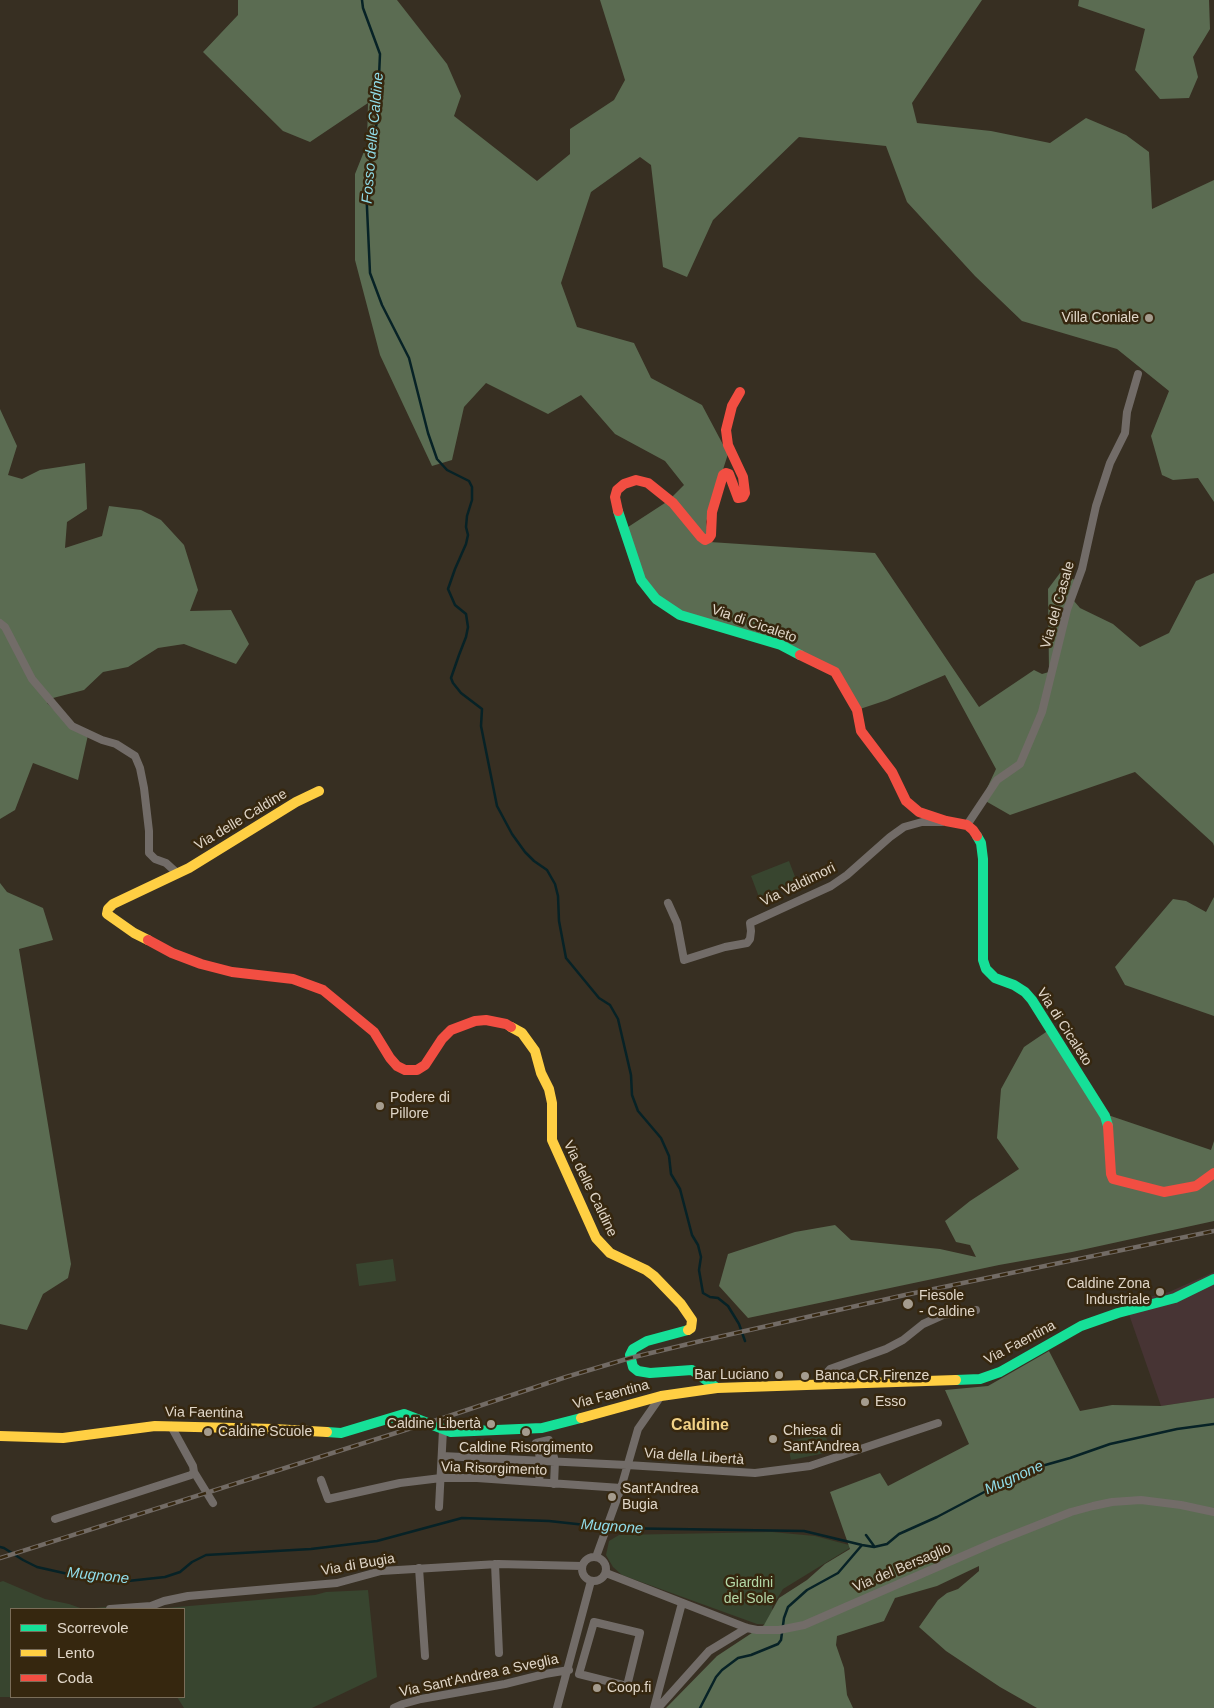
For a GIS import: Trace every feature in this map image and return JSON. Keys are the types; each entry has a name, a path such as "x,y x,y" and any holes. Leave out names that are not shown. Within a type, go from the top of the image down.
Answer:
{"street":[{"name":"Via del Casale","path":"967,825 997,780 1020,764 1042,712 1067,610 1082,569 1096,506 1110,463 1125,433 1127,412 1138,374"},
{"name":"Via di Cicaleto","path":"740,392 732,406 726,430 728,445 743,478 745,493 738,498 729,474 723,475 712,512 711,535 709,538 705,540 701,537 673,503 648,483 636,480 624,484 617,490 615,497 616,506 626,528 641,580 656,599 680,615 781,645 835,672 857,710 861,731 892,772 906,801 919,812 946,821 967,825 973,830 980,843 983,859 983,960 986,969 995,978 1014,985 1025,992 1032,1000 1105,1116 1108,1126 1110,1174 1112,1178 1117,1181 1164,1192 1196,1186 1214,1173"},
{"path":"0,623 5,627 32,679 72,726 102,740 116,744 135,756 140,768 144,788 149,831 149,853 155,859 166,863 177,873"},
{"name":"Via delle Caldine","path":"319,791 296,802 189,868 113,904 108,909 108,914 134,933 172,953 201,964 232,972 293,979 323,990 374,1032 390,1058 397,1066 405,1070 417,1070 426,1065 442,1039 451,1030 475,1021 486,1020 506,1024 522,1033 535,1051 540,1073 549,1090 552,1103 552,1140 596,1238 610,1254 646,1270 654,1276 681,1304 692,1320 691,1328 686,1332 647,1341 633,1349 630,1355 634,1367 638,1371 650,1373 692,1370 717,1388"},
{"name":"Via Valdimori","path":"668,903 677,923 684,960 723,948 748,943 751,931 750,923 831,886 847,875 904,827 922,822 946,821"},
{"name":"Via Faentina","path":"0,1436 63,1438 147,1427 171,1426 341,1433 404,1414 451,1432 542,1428 661,1396 717,1388 969,1380 990,1376 1017,1364 1081,1326 1118,1313 1175,1298 1214,1279"},
{"path":"817,1384 830,1369 886,1349 903,1340 930,1321 943,1315 976,1310"},
{"path":"596,1557 621,1488 638,1429 661,1396"},
{"name":"Via della Libertà","path":"442,1456 627,1464 755,1474 810,1466 938,1423"},
{"path":"171,1426 193,1466 194,1472 213,1503"},
{"path":"439,1507 443,1430"},
{"path":"539,1482 541,1461 536,1443 549,1440 555,1461 554,1484"},
{"path":"55,1519 191,1475 194,1472"},
{"name":"Via Risorgimento","path":"321,1480 328,1499 400,1484 441,1478 477,1478 621,1488"},
{"name":"Via del Bersaglio","path":"606,1573 746,1628 783,1630 804,1625 995,1542 1071,1512 1112,1502 1141,1500 1182,1505 1214,1512"},
{"path":"596,1557 605,1564 606,1573 601,1580 591,1581 582,1574 582,1566 586,1559 596,1557"},
{"path":"495,1564 499,1653"},
{"name":"Via di Bugia","path":"124,1608 152,1606 164,1600 188,1596 337,1583 381,1570 495,1564 582,1566"},
{"path":"419,1568 425,1656"},
{"name":"Via Sant'Andrea a Sveglia","path":"394,1708 421,1699 569,1670 591,1581"},
{"path":"654,1708 682,1603"},
{"path":"594,1622 640,1633 626,1686 579,1674 594,1622"},
{"path":"658,1708 709,1651 746,1628"},
{"path":"557,1708 569,1670"}],"shaded area":[{"path":"1214,1272 1214,1398 1161,1406 1125,1303 1169,1292"}],"green space":[{"path":"238,0 397,0 447,64 461,96 454,116 537,181 570,154 570,129 614,100 625,80 600,0 982,0 912,103 917,123 991,131 1050,143 1086,118 1126,135 1149,152 1152,209 1214,180 1214,502 1198,478 1173,480 1162,475 1151,436 1169,391 1117,349 1022,321 975,276 907,202 886,146 799,137 713,220 687,277 663,267 651,165 640,157 591,192 561,283 577,327 634,343 651,378 702,405 728,454 706,522 710,542 875,553 979,707 1034,670 1042,674 1049,672 1048,589 1060,573 1075,580 1074,601 1080,608 1113,624 1140,647 1169,633 1196,581 1214,573 1214,846 1213,843 1135,772 1010,815 982,799 996,769 945,675 887,700 857,710 835,672 781,645 680,615 641,580 625,529 668,501 684,485 665,461 615,434 581,395 548,414 486,383 464,407 452,460 432,466 380,355 355,260 355,174 367,144 368,103 310,142 283,131 203,52 238,15"},
{"path":"1079,0 1209,0 1210,29 1193,57 1198,77 1189,98 1160,99 1135,70 1145,29 1078,6"},
{"path":"0,409 17,446 8,475 22,479 40,470 85,463 87,509 67,522 65,548 102,536 109,506 141,510 161,520 184,545 198,590 190,611 231,610 249,644 236,664 184,644 158,648 128,667 103,672 84,690 53,698 47,703 68,724 88,735 78,780 33,763 15,810 0,819"},
{"path":"789,861 797,882 759,897 751,876"},
{"path":"0,883 7,892 43,908 53,940 19,949 71,1264 68,1278 43,1294 27,1330 0,1324"},
{"path":"1214,897 1214,1016 1125,985 1115,967 1173,899 1186,901 1206,912"},
{"path":"1049,1030 1102,1113 1211,1150 1214,1141 1214,1221 748,1318 719,1286 728,1254 795,1232 835,1225 851,1240 940,1249 976,1257 970,1245 956,1242 945,1221 970,1201 1019,1169 997,1138 1001,1089 1024,1047"},
{"path":"393,1259 396,1281 359,1286 356,1264"},
{"path":"1049,1351 1080,1411 1112,1405 1161,1406 1214,1398 1214,1708 1037,1708 1000,1687 946,1651 919,1627 938,1600 947,1593 958,1589 979,1571 979,1566 937,1586 895,1598 884,1621 837,1636 836,1645 844,1668 847,1695 853,1708 666,1708 717,1656 764,1625 779,1598 807,1580 825,1564 850,1549 830,1492 880,1473 888,1486 969,1444 945,1390 988,1386"},
{"path":"825,1433 830,1452 791,1460 787,1442"},
{"name":"Giardini del Sole","path":"772,1532 815,1536 853,1546 783,1589 772,1607 775,1625 757,1624 622,1575 613,1567 606,1555 609,1541 619,1535"},
{"path":"3,1581 45,1599 80,1608 10,1608 10,1697 0,1697 0,1582"},
{"path":"368,1590 377,1677 312,1708 184,1708 178,1698 185,1698 185,1608 166,1608 315,1595 326,1592"},
{"path":"152,1603 154,1608 94,1608"}],"waterway":[{"name":"Fosso delle Caldine","path":"362,0 363,8 380,54 377,121 366,186 370,273 382,305 409,358 428,433 437,459 447,470 469,481 472,487 472,500 467,516 466,527 468,535 466,544 448,589 455,605 466,614 468,627 451,678 461,693 482,709 481,726 497,806 512,834 525,852 547,870 555,884 566,958 599,998 610,1005 618,1019 631,1075 632,1095 638,1111 661,1138 669,1156 671,1174 680,1189 692,1235 698,1245 701,1257 699,1270 703,1293 710,1297 718,1298 728,1306 739,1324 745,1341"},
{"name":"Mugnone","path":"609,1528 804,1531 874,1547 887,1544 899,1534 937,1517 1024,1471 1110,1444 1177,1429 1214,1424"},
{"name":"Mugnone","path":"0,1547 37,1567 77,1576 128,1581 165,1577 180,1572 192,1562 206,1555 311,1549 377,1541 462,1518 549,1521 604,1527"},
{"name":"Fosso delle Caldine","path":"866,1535 874,1546"},
{"path":"700,1708 716,1677 722,1670 738,1658 778,1644 781,1640 784,1618 788,1607 807,1590 838,1573 862,1545"}],"railway":[{"path":"0,1558 630,1358 905,1295 1214,1231"}],"traffic: fast":[{"path":"618,511 641,580 656,599 680,615 781,645 800,655"},
{"path":"977,836 981,843 983,859 983,960 986,969 995,978 1014,985 1025,992 1032,1000 1105,1116 1108,1126"},
{"path":"956,1380 980,1379 1000,1372 1081,1326 1118,1313 1175,1298 1214,1279"},
{"path":"688,1330 647,1341 633,1349 630,1355 633,1367 638,1371 650,1373 692,1370 717,1388"},
{"path":"327,1432 341,1433 404,1414 451,1432 542,1428 581,1418"}],"traffic: slow":[{"path":"148,940 134,933 107,914 108,909 113,904 189,868 296,802 319,791"},
{"path":"511,1027 522,1033 535,1051 552,1103 552,1140 596,1238 610,1253 646,1270 654,1276 681,1304 692,1320 691,1328 688,1330"},
{"path":"581,1418 661,1396 717,1388 956,1380"},
{"path":"0,1436 63,1438 155,1426 327,1432"}],"traffic: jam":[{"path":"618,511 615,497 617,490 624,484 636,480 648,483 673,503 701,537 705,540 709,538 711,535 712,512 723,475 729,474 738,498 743,497 745,493 743,477 728,445 726,430 732,406 740,392"},
{"path":"800,655 835,672 857,710 861,731 892,772 906,801 919,812 946,821 967,825 977,836"},
{"path":"148,940 172,953 201,964 232,972 293,979 323,990 374,1032 390,1058 397,1066 405,1070 417,1070 425,1065 442,1039 451,1030 475,1021 486,1020 506,1024 511,1027"},
{"path":"1108,1126 1111,1174 1113,1179 1164,1192 1196,1186 1214,1173"}],"place":[{"name":"Villa Coniale","path":"1149,318"},
{"name":"Podere di Pillore","path":"380,1106"},
{"name":"Caldine Zona Industriale","path":"1160,1292"},
{"name":"Fiesole - Caldine","path":"908,1304"},
{"name":"Bar Luciano","path":"779,1375"},
{"name":"Banca CR Firenze","path":"805,1376"},
{"name":"Esso","path":"865,1402"},
{"name":"Caldine Libertà","path":"491,1424"},
{"name":"Caldine Scuole","path":"208,1432"},
{"name":"Caldine Risorgimento","path":"526,1432"},
{"name":"Chiesa di Sant'Andrea","path":"773,1439"},
{"name":"Sant'Andrea Bugia","path":"612,1497"},
{"name":"Coop.fi","path":"597,1688"}],"district":[{"name":"Caldine","path":"700,1426"}]}
